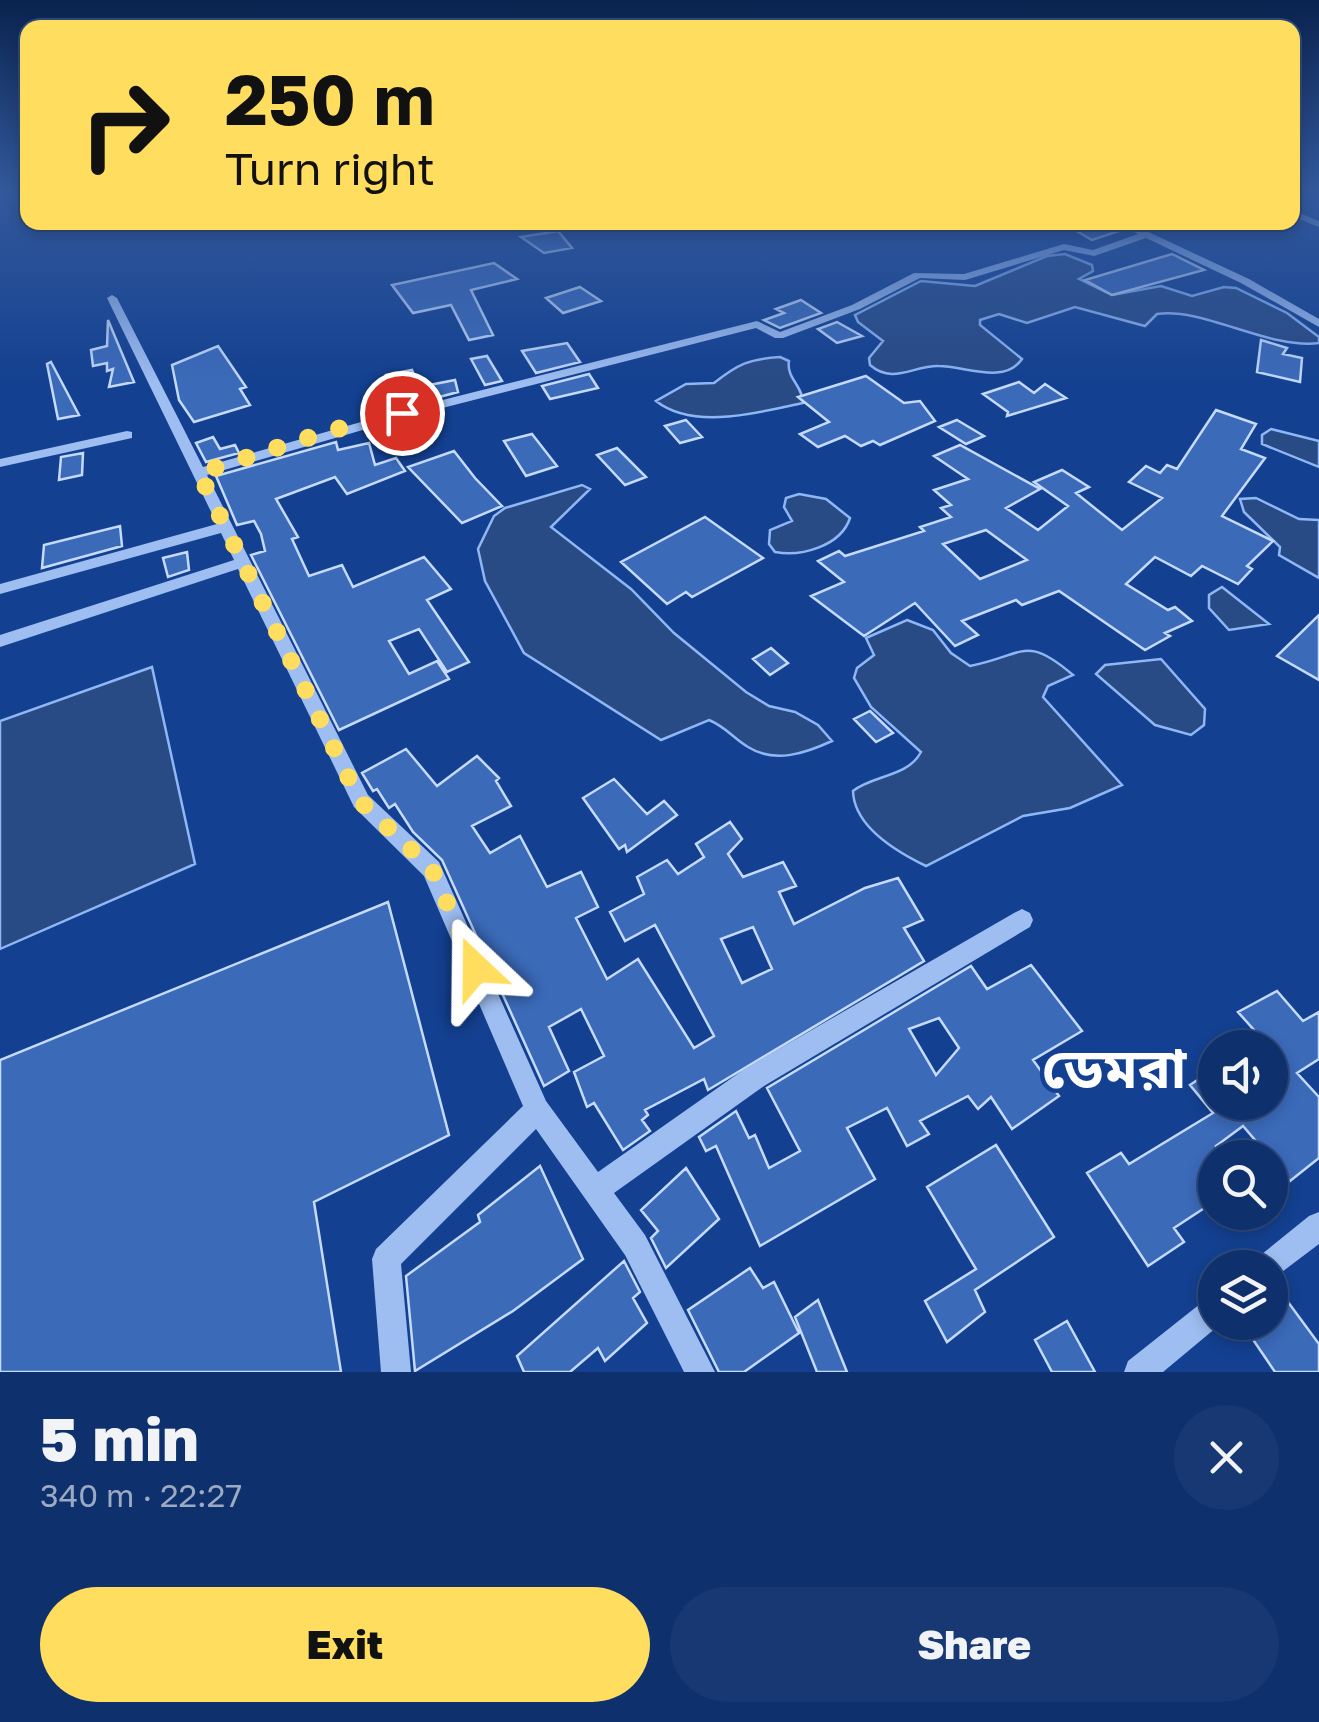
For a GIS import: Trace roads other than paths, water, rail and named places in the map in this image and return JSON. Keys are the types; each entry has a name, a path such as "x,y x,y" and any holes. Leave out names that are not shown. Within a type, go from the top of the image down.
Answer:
{"street":[{"path":"199,473 329,431 610,365 757,324 779,336 856,307 918,275 964,277 1034,256"},
{"path":"1192,256 1319,324"},
{"path":"112,298 360,801 432,869 537,1110 634,1245 700,1372"},
{"path":"0,464 127,434"},
{"path":"0,588 224,527"},
{"path":"0,642 240,563"},
{"path":"595,1190 755,1076 1022,920"},
{"path":"396,1372 386,1259 537,1110"},
{"path":"1288,1251 1319,1226"},
{"path":"1138,1372 1198,1324"}],"water":[{"path":"1047,256 1070,256 1092,265 1093,271 1079,279 1112,295 1161,286 1192,296 1224,287 1236,288 1287,313 1319,337 1319,343 1279,340 1175,314 1157,314 1145,326 1075,307 1027,323 999,314 980,320 980,325 1022,359 1005,371 930,366 895,374 870,365 869,358 883,341 858,322 855,315 921,281 975,286"},
{"path":"780,357 789,361 803,403 708,417 671,410 656,401 686,384 714,383 744,364"},
{"path":"1271,429 1319,441 1319,467 1262,444 1262,435"},
{"path":"582,485 590,489 551,527 631,589 674,633 746,692 769,706 795,712 818,725 832,741 801,753 769,755 748,747 709,720 661,740 524,653 485,581 478,549 494,516 505,508"},
{"path":"799,494 826,499 850,518 838,536 819,547 796,553 775,552 769,544 770,530 792,521 784,507 786,498"},
{"path":"1256,498 1299,519 1319,520 1319,578 1279,555 1280,547 1244,512 1240,499"},
{"path":"1222,587 1269,624 1229,630 1209,608 1209,595"},
{"path":"907,620 933,630 951,653 970,666 1024,651 1034,651 1057,662 1073,675 1048,686 1043,697 1122,785 1070,808 1023,816 926,866 890,846 861,816 853,791 908,766 921,752 871,707 854,678 857,668 874,655 866,638"},
{"path":"1161,659 1205,709 1204,725 1191,735 1155,725 1096,674 1105,665"},
{"path":"152,667 195,864 0,949 0,721"}],"district":[{"name":"ডেমরা","path":"1114,1067"}]}
